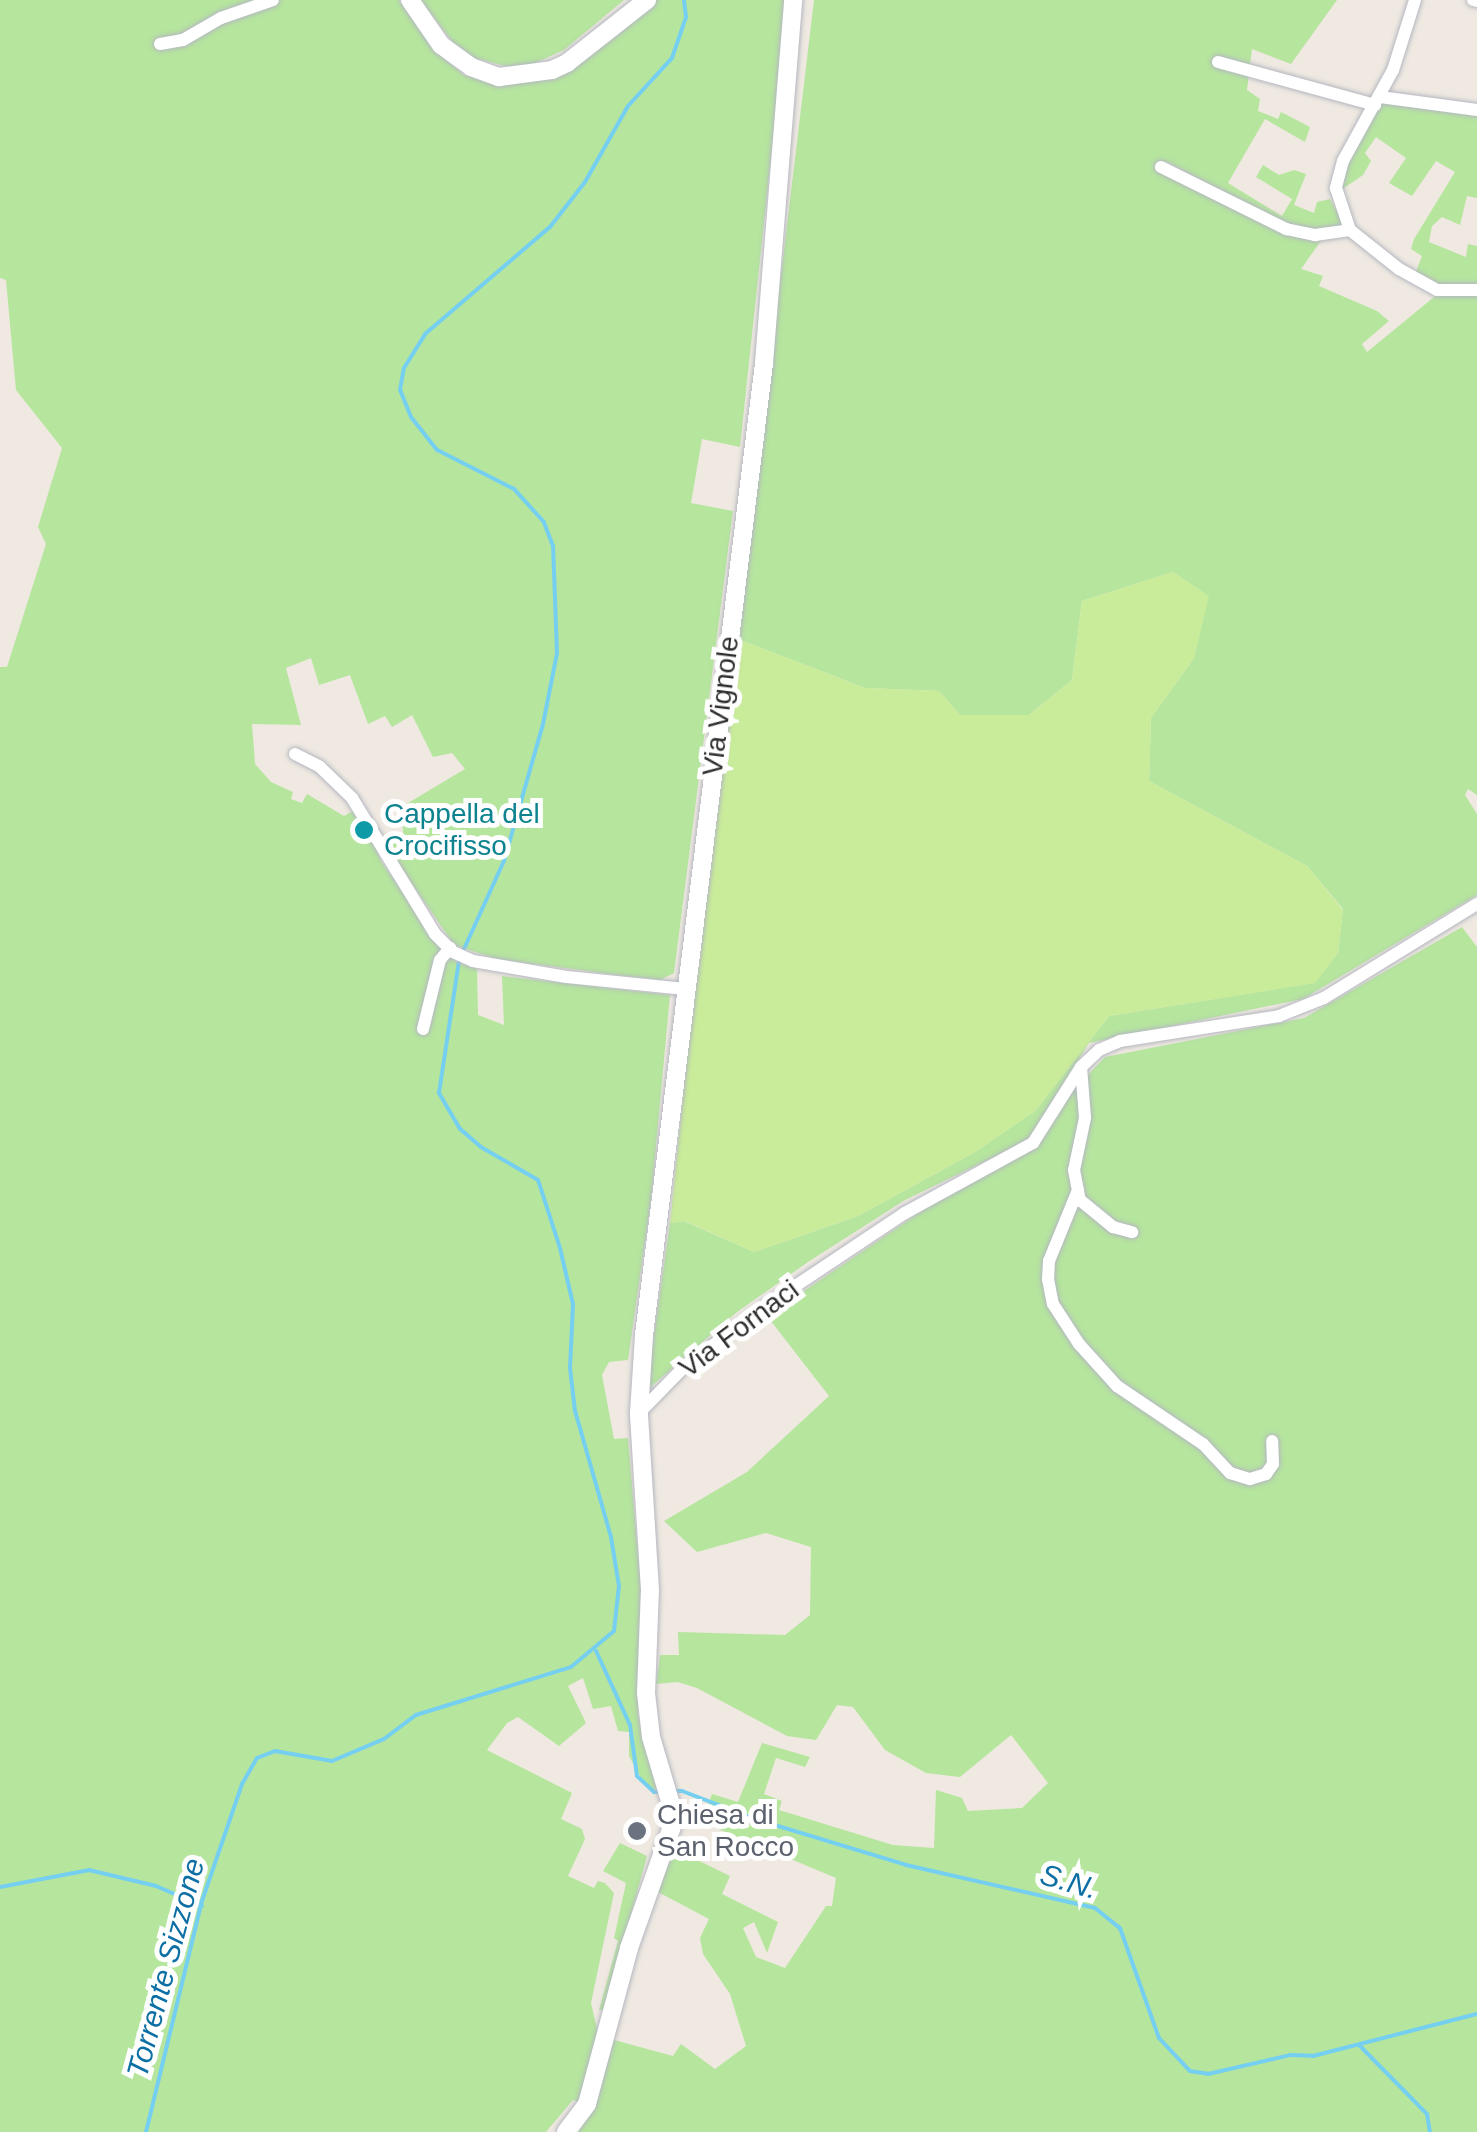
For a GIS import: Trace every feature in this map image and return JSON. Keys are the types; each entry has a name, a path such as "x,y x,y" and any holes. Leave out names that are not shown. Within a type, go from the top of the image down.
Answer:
{"street":[{"path":"160,44 183,40 220,18 274,0"},
{"path":"410,0 441,45 471,67 498,78 552,70 567,63 647,0"},
{"name":"Via Vignole","path":"639,1412 657,1213 764,363 793,0"},
{"path":"1415,0 1408,31 1377,101 1343,161 1336,188 1350,230 1399,269 1437,290 1477,290"},
{"path":"1218,62 1377,101 1477,110"},
{"path":"1161,166 1286,228 1316,235 1350,230"},
{"path":"294,754 320,767 352,798 395,872 451,950 473,961 568,978 685,989"},
{"name":"Via Fornaci","path":"639,1412 685,1366 767,1304 905,1212 1033,1143 1080,1067 1099,1050 1120,1041 1280,1016 1324,998 1477,904"},
{"path":"423,1029 440,960 451,950"},
{"path":"1080,1067 1084,1118 1074,1170 1080,1200 1095,1215 1132,1232"},
{"path":"1078,1190 1049,1261 1048,1279 1053,1304 1079,1344 1117,1386 1203,1444 1230,1473 1250,1479 1266,1474 1273,1464 1272,1441"},
{"path":"566,2132 587,2104 629,1948 675,1818 651,1737 646,1693 650,1590 639,1412"}],"green space":[{"path":"0,0 399,0 441,56 464,75 489,82 590,55 656,0 784,0 787,7 740,447 702,439 691,503 733,511 674,973 660,980 617,975 497,959 454,945 387,847 403,837 403,806 465,769 452,753 433,757 412,715 392,727 385,716 368,724 350,675 319,685 311,658 286,668 301,725 252,724 255,764 271,782 293,792 291,799 302,803 307,794 344,816 357,809 382,863 439,943 456,962 477,969 478,1015 504,1025 502,976 670,995 651,1200 628,1360 609,1362 602,1375 614,1439 628,1438 641,1589 638,1716 657,1790 646,1786 629,1756 629,1732 618,1731 611,1706 593,1709 583,1678 568,1686 586,1723 559,1746 518,1717 507,1723 487,1750 572,1793 561,1819 582,1829 585,1839 568,1876 594,1888 598,1881 605,1883 614,1893 591,2003 599,2037 580,2102 573,2100 546,2132 0,2132 0,667 7,667 46,544 38,527 62,448 16,390 6,280 0,278"},
{"path":"420,0 624,0 564,50 520,70 463,55"},
{"path":"814,0 1337,0 1291,64 1252,49 1247,90 1260,99 1258,111 1278,119 1281,112 1310,127 1305,142 1265,119 1228,183 1282,216 1292,199 1256,177 1263,165 1279,175 1294,170 1306,174 1294,205 1314,213 1317,202 1330,199 1345,226 1313,229 1286,224 1165,161 1161,170 1282,232 1323,238 1301,269 1323,276 1319,286 1377,311 1389,321 1362,344 1367,352 1439,293 1477,292 1477,795 1468,789 1465,795 1477,814 1477,895 1303,999 1089,1043 1027,1141 905,1200 808,1262 737,1312 646,1391 670,1223 684,1221 754,1252 858,1216 975,1152 1035,1111 1109,1016 1314,983 1338,953 1343,909 1307,866 1149,781 1151,718 1194,658 1208,596 1173,572 1082,601 1072,680 1029,715 960,715 939,691 865,688 730,636 771,359"},
{"path":"1381,99 1477,113 1477,198 1467,196 1460,225 1442,217 1432,226 1429,242 1466,257 1468,244 1477,246 1477,284 1439,286 1415,274 1422,256 1411,249 1414,239 1455,172 1436,161 1412,196 1389,183 1406,158 1376,137 1365,153 1371,161 1363,175 1341,190 1345,164"},
{"path":"1173,572 1209,596 1194,658 1151,718 1149,781 1307,866 1343,910 1338,953 1315,983 1109,1016 1035,1111 975,1152 858,1216 754,1252 685,1221 670,1223 730,636 865,688 939,691 960,715 1029,715 1072,680 1082,601"},
{"path":"1462,927 1477,947 1477,2132 575,2132 597,2095 614,2040 673,2056 681,2044 715,2069 746,2046 730,1994 703,1954 700,1938 709,1919 656,1891 675,1849 730,1876 722,1894 778,1922 767,1953 754,1922 743,1928 756,1957 785,1968 826,1906 832,1906 836,1878 702,1822 712,1794 738,1802 762,1743 810,1757 805,1767 776,1758 764,1794 782,1801 779,1810 893,1845 934,1848 936,1790 962,1798 968,1811 1022,1808 1048,1783 1011,1735 960,1777 926,1773 885,1750 853,1707 837,1705 816,1740 787,1736 697,1688 678,1682 656,1684 660,1655 679,1655 678,1632 785,1635 810,1615 811,1547 766,1533 697,1552 664,1521 747,1472 829,1396 767,1316 944,1196 1038,1146 1066,1098 1105,1057 1304,1018"},
{"path":"620,1843 647,1856 605,2010 599,2010 618,1941 614,1938 626,1883 603,1871"}],"waterway":[{"name":"Torrente Sizzone","path":"146,2132 202,1901 242,1784 257,1758 275,1751 332,1761 384,1739 416,1715 571,1667 614,1631 619,1586 611,1537 575,1411 570,1368 573,1304 538,1180 481,1147 460,1129 439,1093 459,960 504,861 543,724 557,653 553,546 544,522 514,489 437,450 411,417 400,390 404,368 425,334 550,227 585,182 628,106 672,58 686,17 684,0"},
{"name":"S.N.","path":"596,1651 630,1725 637,1776 654,1792 662,1792"},
{"name":"S.N.","path":"671,1791 682,1791 755,1819 906,1865 1095,1908 1120,1928 1159,2038 1190,2071 1208,2074 1290,2055 1313,2056 1477,2014"},
{"name":"S.N.","path":"0,1887 89,1870 156,1886 202,1906"},
{"path":"1359,2045 1427,2114 1430,2132"}],"place":[{"name":"Cappella del Crocifisso","path":"364,830"},
{"name":"Chiesa di San Rocco","path":"637,1831"}]}
